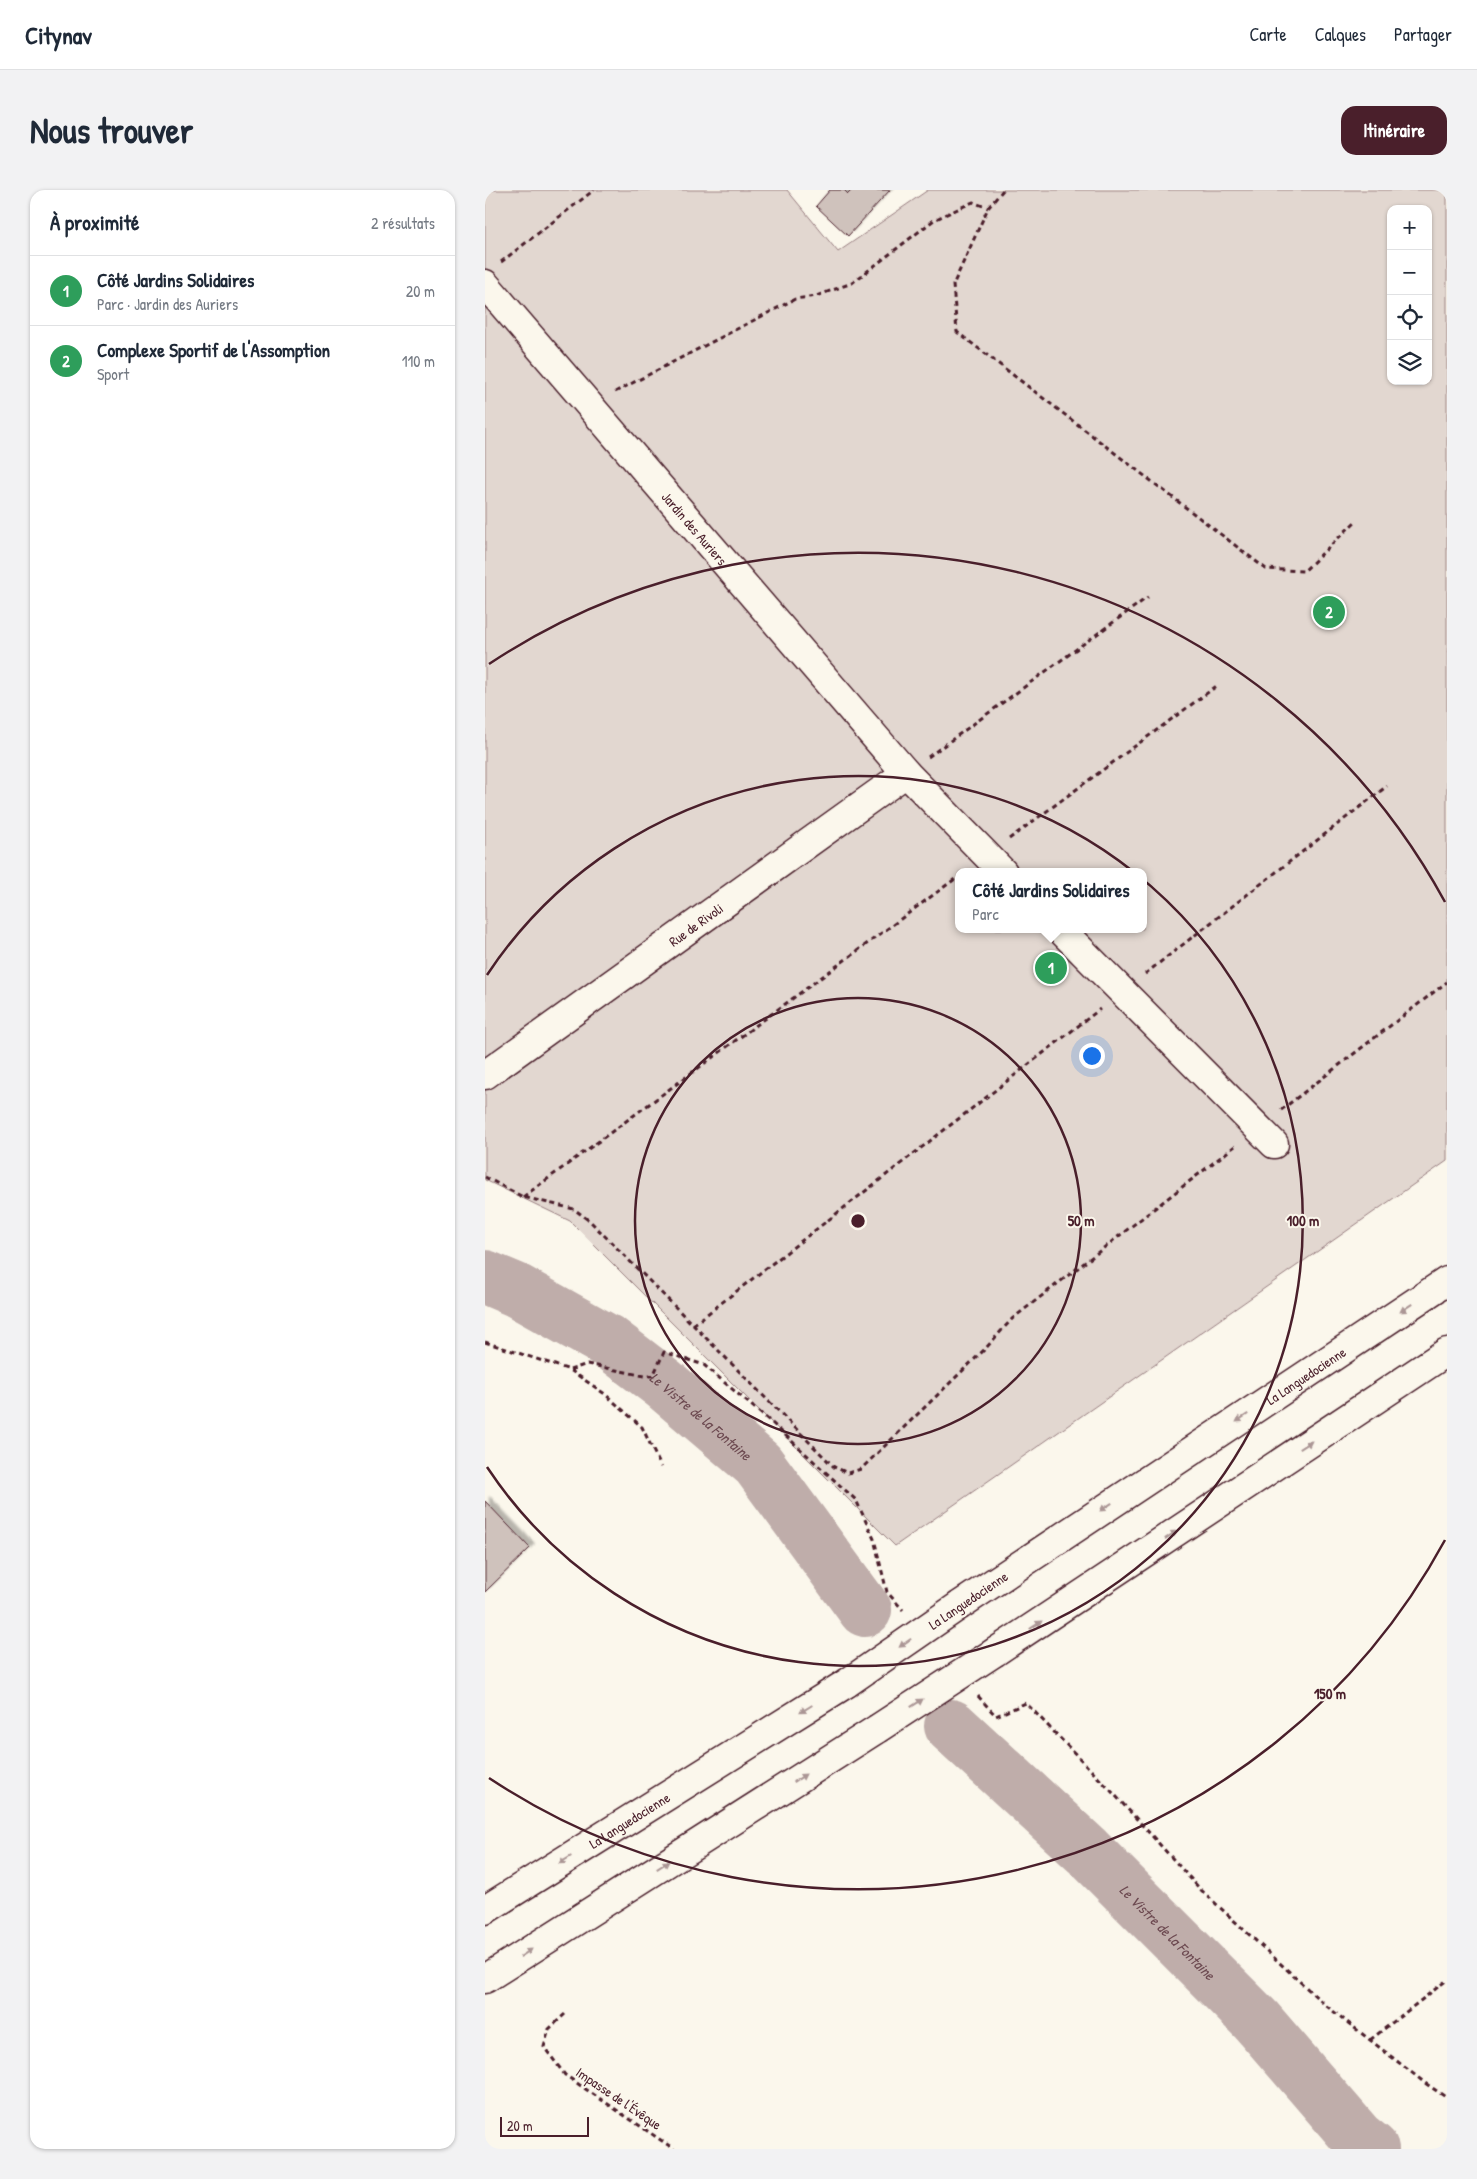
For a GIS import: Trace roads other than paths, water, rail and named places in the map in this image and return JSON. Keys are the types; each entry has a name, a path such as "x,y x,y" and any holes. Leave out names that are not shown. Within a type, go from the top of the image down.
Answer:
{"main road":[{"name":"Jardin des Auriers","path":"485,284 906,773 995,864"},
{"name":"Rue de Rivoli","path":"485,1075 906,773"},
{"path":"1064,933 1266,1136"},
{"name":"La Languedocienne","path":"485,1910 847,1683 960,1605 1447,1281"},
{"path":"485,1979 877,1729 1447,1352"}],"waterway":[{"name":"Le Vistre de la Fontaine","path":"485,1277 516,1290 609,1342 664,1384 758,1464 865,1610"},
{"name":"Le Vistre de la Fontaine","path":"951,1726 1087,1851 1256,2020 1357,2137 1372,2149"}],"place":[{"name":"Complexe Sportif de l'Assomption","path":"1329,612"},
{"name":"Côté Jardins Solidaires","path":"1051,968"}]}
